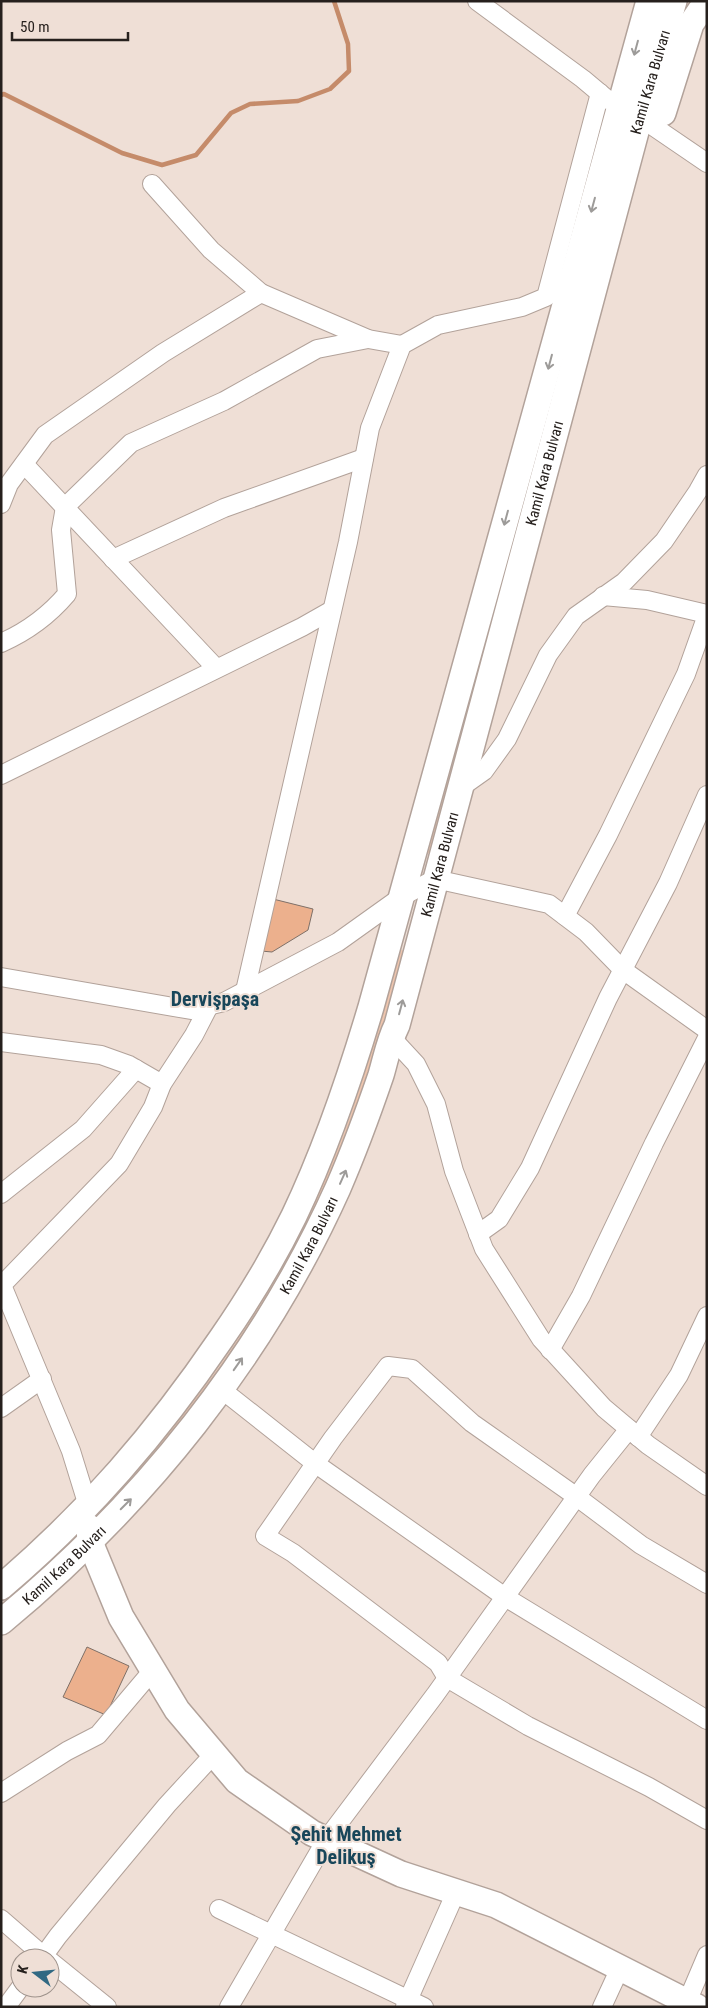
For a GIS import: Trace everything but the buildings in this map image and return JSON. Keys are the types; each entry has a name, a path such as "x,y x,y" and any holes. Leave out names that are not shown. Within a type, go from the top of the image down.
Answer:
{"main road":[{"name":"Kamil Kara Bulvarı","path":"1,1587 39,1554 88,1506 144,1444 208,1358 259,1281 294,1216 344,1095 371,1007 617,105 649,1"},
{"name":"Kamil Kara Bulvarı","path":"617,105 674,1"},
{"path":"617,105 663,113 691,24 704,5 707,6"},
{"name":"Kamil Kara Bulvarı","path":"1,1622 90,1542 157,1472 221,1389 280,1299 323,1220 362,1128 385,1061 391,1037 397,1025 637,128 617,105"},
{"path":"88,1506 90,1542 121,1617 176,1710 237,1781 312,1834 401,1874 496,1906 692,2004"}],"street":[{"path":"477,1 617,105 707,163"},
{"path":"152,184 211,250 261,293 368,339 402,345 438,325 522,307 546,297 617,105"},
{"path":"1,504 9,484 45,436 163,353 261,293"},
{"path":"1,642 17,636 57,606 67,594 61,530 65,507 131,444 224,401 317,350 368,339"},
{"path":"245,991 348,542 370,428 402,345"},
{"path":"113,559 224,508 364,458"},
{"path":"24,464 216,668"},
{"path":"460,788 484,771 507,739 548,655 576,616 624,582 664,541 707,475"},
{"path":"565,916 608,835 686,674 707,614 647,600 604,596"},
{"path":"1,775 302,627 332,610"},
{"path":"478,1234 500,1219 530,1168 623,970 668,883 707,795"},
{"path":"1,977 191,1010 209,1006 224,1002 338,942 401,897 435,878 549,904 586,932 623,970 707,1030"},
{"path":"88,1506 71,1451 2,1285 119,1164 153,1107 162,1084 194,1035 209,1006"},
{"path":"391,1037 416,1064 436,1104 454,1171 484,1249 541,1339 604,1408 633,1433 707,1486"},
{"path":"550,1350 581,1296 654,1142 707,1038"},
{"path":"1,1042 101,1055 130,1065 162,1084"},
{"path":"1,1194 83,1129 136,1069"},
{"path":"229,2007 326,1840 447,1678 577,1497 633,1433 679,1375 707,1316"},
{"path":"707,1584 641,1545 472,1423 412,1369 388,1366 265,1536 293,1553 438,1663 447,1678 528,1726 649,1787 707,1820"},
{"path":"1,1408 42,1379"},
{"path":"221,1389 316,1464 505,1598 707,1720"},
{"path":"1,1793 68,1751 98,1735 153,1670"},
{"path":"53,1948 167,1805 214,1754"},
{"path":"219,1909 272,1933 412,2004 456,1892"},
{"path":"1,1919 34,1948"},
{"path":"692,2004 707,1955"},
{"path":"602,2007 620,1968"},
{"path":"60,1970 107,2007"}],"shaded area":[{"path":"619,144 622,144 430,854 427,852"},
{"path":"401,950 404,951 369,1073 327,1185 282,1273 226,1364 135,1480 131,1476 196,1398 223,1361 257,1310 288,1256 339,1146 368,1063"}],"waterway":[{"path":"1,95 4,94 122,153 162,165 196,155 231,113 250,104 298,101 330,89 349,71 348,44 334,1"}],"district":[{"name":"Dervişpaşa","path":"215,999"},
{"name":"Şehit Mehmet Delikuş","path":"346,1846"}]}
